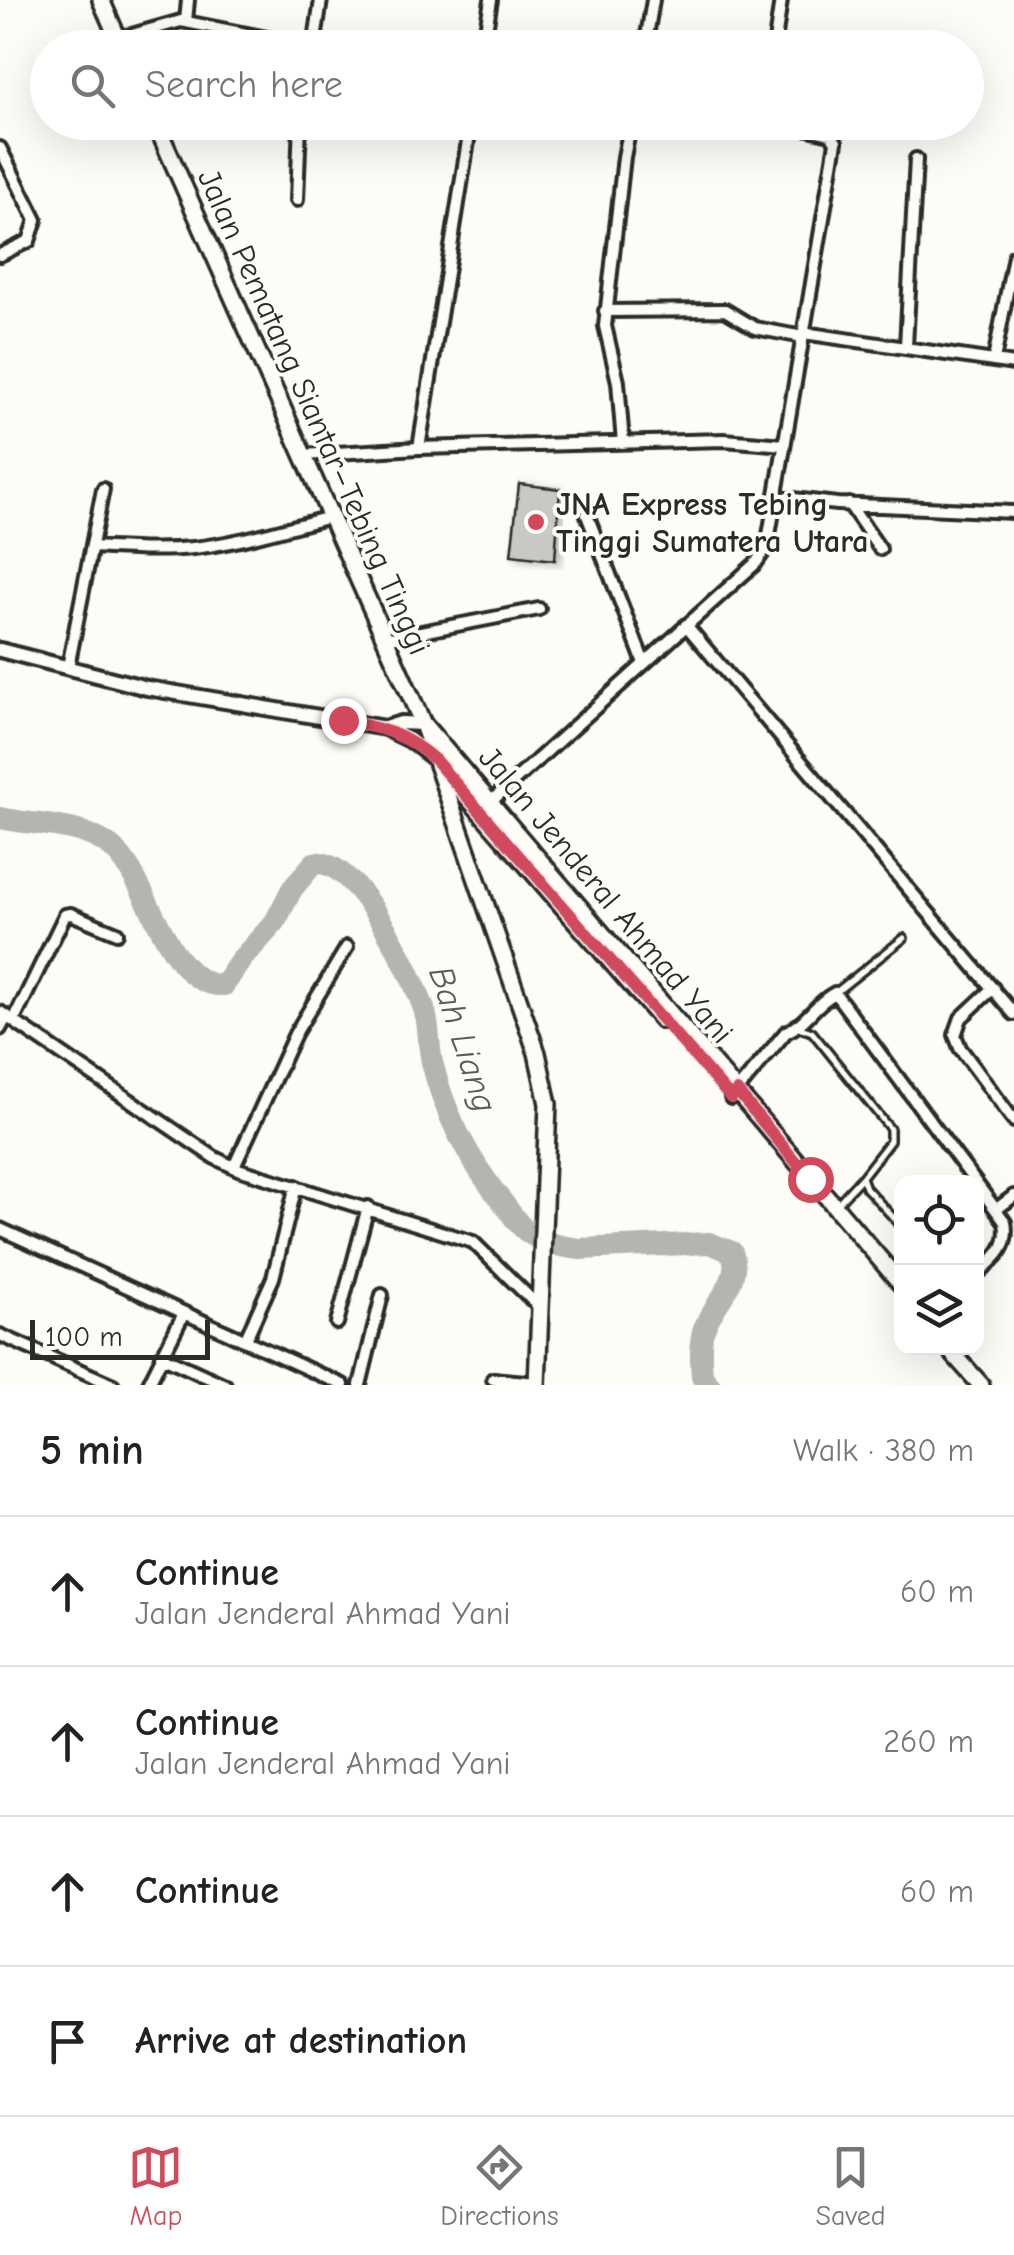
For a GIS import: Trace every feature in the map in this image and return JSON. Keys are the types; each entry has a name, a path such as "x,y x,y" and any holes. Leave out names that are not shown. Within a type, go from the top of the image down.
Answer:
{"main road":[{"path":"100,0 114,30"},
{"name":"Jalan Pematang Siantar–Tebing Tinggi","path":"163,140 423,724"},
{"path":"423,724 537,1052 548,1104 537,1384"},
{"name":"Jalan Jenderal Ahmad Yani","path":"423,724 486,806 894,1284"},
{"name":"Jalan Jenderal Ahmad Yani","path":"435,760 486,806"},
{"name":"Jalan Jenderal Ahmad Yani","path":"832,1210 894,1276"},
{"path":"954,1355 981,1385"},
{"path":"964,1355 990,1385"}],"street":[{"path":"186,22 188,0"},
{"path":"316,30 322,0"},
{"path":"486,30 491,0"},
{"path":"648,30 653,0"},
{"path":"777,30 781,0"},
{"path":"161,30 186,22 226,30"},
{"path":"297,200 299,140"},
{"path":"419,448 467,140"},
{"path":"623,443 618,382 605,311 627,140"},
{"path":"486,806 762,556 776,496 835,140"},
{"path":"0,148 36,220 29,240 0,255"},
{"path":"906,346 916,159"},
{"path":"994,360 1014,256"},
{"path":"605,311 725,310 755,328 1014,364"},
{"path":"303,455 724,440 784,444"},
{"path":"68,668 103,488"},
{"path":"776,496 849,504 1014,512"},
{"path":"849,504 880,550"},
{"path":"588,514 644,663"},
{"path":"92,547 150,551 195,548 330,516"},
{"path":"385,639 539,609"},
{"path":"686,625 1014,1014"},
{"path":"0,650 148,688 384,728 410,740 435,760"},
{"path":"384,728 401,723 423,724"},
{"path":"0,1029 65,915 117,933"},
{"path":"234,1167 296,1034 346,946"},
{"path":"993,988 962,1018 955,1035 960,1048 1014,1122"},
{"path":"734,1095 786,1032 798,1027 814,1006 835,993 971,1175"},
{"path":"7,1016 234,1167 473,1242 540,1309"},
{"path":"245,1341 273,1278 296,1186"},
{"path":"984,1192 998,1208 1010,1235 999,1254 984,1268"},
{"path":"998,1208 1014,1196"},
{"path":"337,1323 368,1208"},
{"path":"0,1229 344,1385"},
{"path":"360,1385 382,1295"},
{"path":"148,1385 184,1313"},
{"path":"0,1336 113,1385"},
{"path":"161,1356 225,1385"},
{"path":"493,1378 537,1384"}],"lane":[{"path":"835,993 904,938"},
{"path":"798,1027 812,1032 890,1129 890,1141 832,1210"},
{"path":"862,1177 866,1188 894,1218"}],"building":[{"name":"JNA Express Tebing Tinggi Sumatera Utara","path":"519,484 560,489 555,560 511,555"}],"waterway":[{"name":"Bah Liang","path":"0,818 72,829 111,847 137,881 173,951 204,981 224,985 275,922 292,889 314,863 331,866 348,878 381,921 418,992 426,1015 437,1082 460,1137 522,1227 547,1242 580,1249 709,1243 732,1252 733,1274 702,1335 702,1376 710,1385"}],"place":[{"name":"JNA Express Tebing Tinggi Sumatera Utara","path":"536,522"}],"route":[{"path":"343,720 384,728 410,740 435,760 731,1098 737,1091 810,1179"}]}
